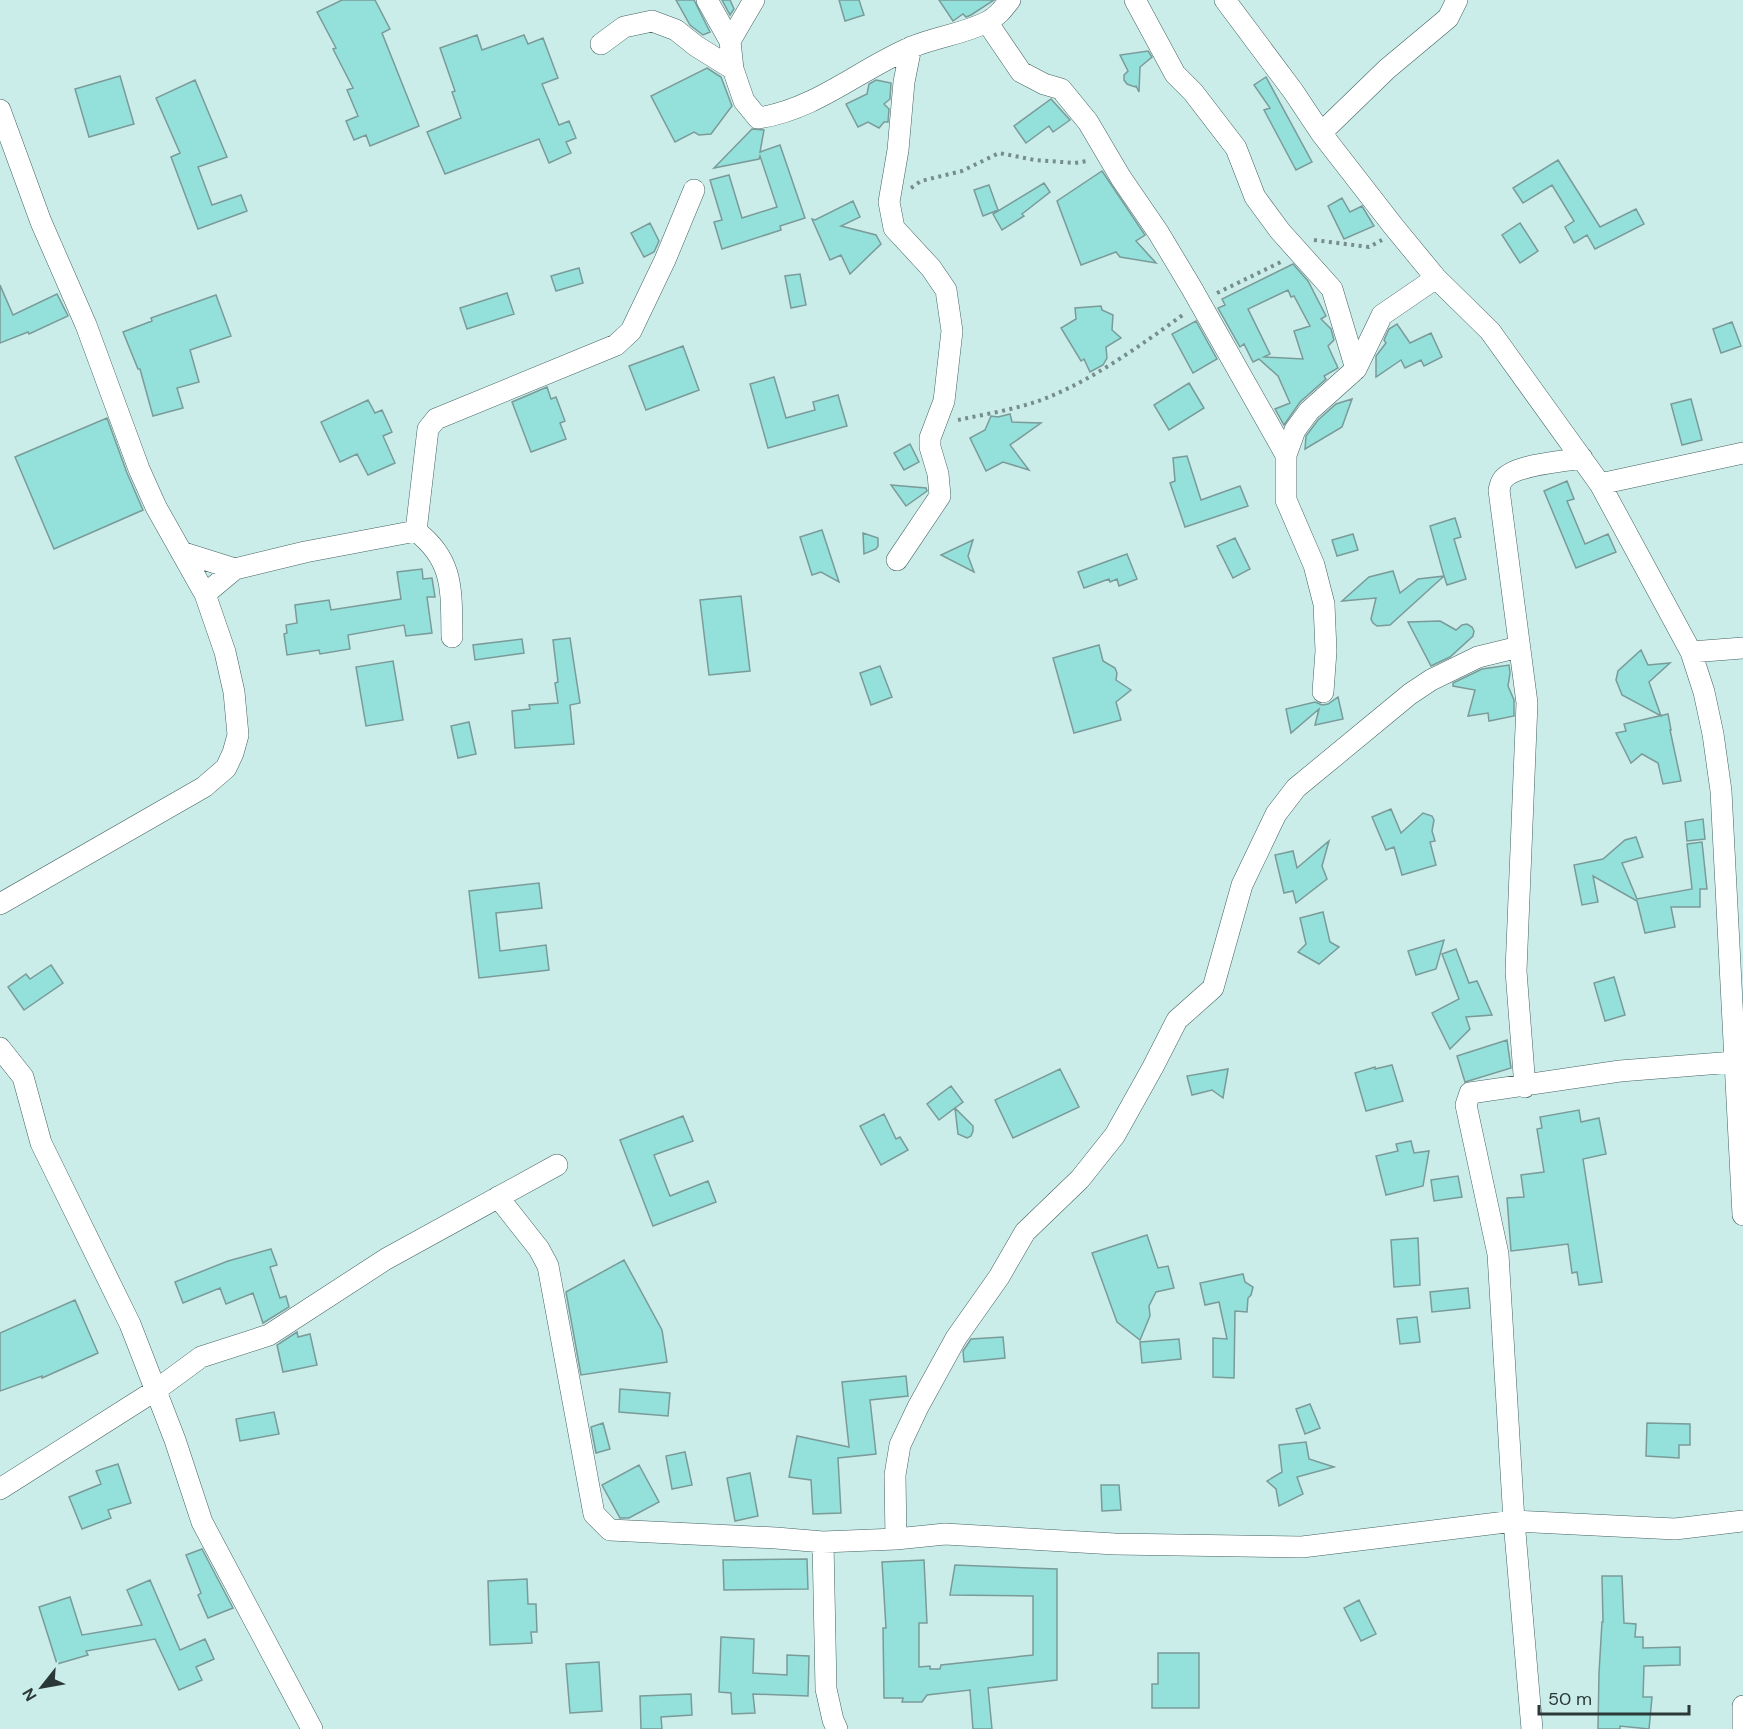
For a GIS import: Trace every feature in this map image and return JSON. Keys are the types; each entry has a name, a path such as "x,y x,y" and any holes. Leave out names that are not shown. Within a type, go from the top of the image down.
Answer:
{"street":[{"path":"707,0 729,41 733,69 744,101 758,118 779,115 804,104 911,47 987,22 1001,12 1010,0"},
{"path":"729,41 754,0"},
{"path":"1135,0 1175,74 1199,100 1236,148 1255,197 1280,231 1332,289 1356,369"},
{"path":"1225,0 1321,133 1396,230 1436,278 1490,332 1582,458 1600,484 1691,652 1704,692 1713,734 1721,792 1743,1215"},
{"path":"1321,133 1386,69 1448,18 1457,0"},
{"path":"601,44 624,27 652,21 676,30 733,69"},
{"path":"987,22 1021,72 1044,84 1061,89 1088,122 1158,232 1286,455"},
{"path":"897,560 940,496 930,438 944,401 952,331 946,290 931,268 894,228 889,202 898,150 904,82 911,47"},
{"path":"0,110 41,222 86,325 139,469 156,507 204,594 225,652 237,714 238,735 226,768 204,787 0,904"},
{"path":"416,531 430,424 436,419 524,381 616,345 624,339 631,331 665,260 694,190"},
{"path":"1323,692 1326,651 1324,604 1314,565 1286,500 1286,455 1295,430 1302,421 1356,369 1382,315 1436,278"},
{"path":"1600,484 1743,453"},
{"path":"1525,1087 1516,972 1527,703 1499,490 1502,480 1519,469 1582,458"},
{"path":"204,594 235,569 305,552 416,531"},
{"path":"416,531 437,550 446,565 451,589 452,637"},
{"path":"181,552 235,569"},
{"path":"896,1539 895,1475 900,1445 918,1407 956,1338 999,1277 1025,1232 1080,1179 1115,1135 1177,1020 1213,988 1242,885 1275,814 1296,788 1410,694 1431,680 1478,657 1519,646"},
{"path":"1691,652 1743,648"},
{"path":"0,1048 23,1077 41,1143 130,1324 212,1544 312,1729"},
{"path":"1532,1729 1514,1521 1498,1254 1466,1105 1470,1093 1525,1087 1620,1071 1734,1062"},
{"path":"0,1489 156,1390 201,1357 269,1335 386,1259 557,1165"},
{"path":"498,1197 539,1249 548,1266 594,1514 610,1530 823,1542 945,1534 1115,1544 1302,1547 1514,1521 1675,1529 1743,1521"},
{"path":"823,1542 826,1689 837,1729"},
{"path":"1743,1706 1743,1729"}],"path":[{"path":"889,202 921,182 962,171 999,153 1035,160 1076,163 1109,158"},
{"path":"933,426 1030,404 1062,391 1135,349 1189,311 1203,308 1211,296 1272,268 1314,239 1369,247 1388,238 1396,230"}],"building":[{"path":"342,0 375,0 390,29 382,33 419,126 370,146 366,135 354,140 346,121 358,116 347,90 353,88 317,12"},
{"path":"676,0 694,0 710,32 703,35 690,25"},
{"path":"722,0 730,0 734,9 730,15"},
{"path":"839,0 859,0 864,15 845,21"},
{"path":"939,0 994,0 971,15 966,17 963,14 953,21"},
{"path":"477,35 482,50 524,35 528,44 543,38 558,78 542,84 559,125 569,121 576,138 566,142 571,153 549,163 539,139 445,174 427,132 461,118 452,92 455,91 440,48"},
{"path":"1148,51 1152,57 1140,67 1139,92 1136,86 1127,84 1124,80 1124,75 1128,71 1120,55"},
{"path":"707,68 721,77 732,106 711,134 699,135 694,132 675,142 651,96"},
{"path":"120,76 134,124 89,137 75,89"},
{"path":"1266,77 1312,162 1296,170 1264,110 1270,108 1254,85"},
{"path":"195,80 227,157 198,167 212,205 241,195 247,211 198,229 171,157 180,153 156,98"},
{"path":"876,80 891,83 890,99 884,104 889,109 888,122 884,122 879,128 868,122 858,127 846,104 867,94 869,84"},
{"path":"1051,99 1070,120 1053,132 1049,126 1026,143 1014,126"},
{"path":"752,129 764,130 760,152 780,145 805,218 780,226 781,230 722,249 714,222 722,220 710,180 729,175 742,218 777,207 760,156 759,159 714,168"},
{"path":"1558,160 1600,227 1636,209 1644,224 1595,249 1587,235 1574,243 1565,227 1574,221 1552,185 1523,203 1513,188"},
{"path":"1102,171 1145,235 1136,241 1156,263 1120,257 1116,252 1081,265 1057,201"},
{"path":"1044,183 1050,192 1022,214 1024,216 1002,230 993,214"},
{"path":"989,185 998,210 983,216 974,190"},
{"path":"1342,198 1350,212 1362,206 1374,226 1344,239 1328,206"},
{"path":"853,201 860,217 841,226 876,235 881,244 850,274 841,255 830,260 812,219 815,220"},
{"path":"650,223 659,241 654,252 644,257 631,233"},
{"path":"1520,223 1538,251 1520,263 1502,235"},
{"path":"1293,264 1308,281 1326,316 1321,319 1331,329 1334,340 1328,346 1338,368 1324,376 1326,379 1300,402 1284,425 1275,409 1290,403 1278,376 1259,359 1253,362 1244,344 1240,347 1218,308 1225,305 1222,299","holes":["1288,290 1291,297 1294,296 1310,326 1294,331 1303,359 1264,357 1270,354 1248,309"]},
{"path":"579,268 583,283 556,291 551,276"},
{"path":"800,274 806,305 791,308 785,276"},
{"path":"0,285 13,315 57,294 68,316 29,334 28,332 0,343"},
{"path":"507,293 514,314 467,329 460,308"},
{"path":"216,295 231,336 190,350 199,382 177,388 183,408 153,416 140,369 138,369 123,332 152,321 151,318"},
{"path":"1101,306 1102,310 1113,315 1112,330 1121,338 1106,347 1107,358 1103,365 1090,372 1084,359 1081,361 1061,328 1076,319 1075,308"},
{"path":"1196,321 1217,359 1193,373 1172,334"},
{"path":"1732,322 1741,346 1721,353 1713,329"},
{"path":"1397,324 1410,343 1431,333 1442,357 1424,366 1421,360 1405,368 1401,360 1376,377 1376,356 1386,343 1384,340 1389,329"},
{"path":"683,346 699,390 646,410 629,366"},
{"path":"774,377 786,418 815,410 813,402 838,395 847,426 768,448 750,384"},
{"path":"1189,383 1204,408 1169,430 1154,405"},
{"path":"547,387 551,399 556,397 565,421 560,423 566,439 531,452 512,402"},
{"path":"1352,399 1342,427 1305,449 1306,436 1318,420 1336,404"},
{"path":"1691,399 1702,440 1682,445 1671,404"},
{"path":"368,400 375,413 382,410 392,432 383,436 395,463 368,475 357,454 340,462 321,422"},
{"path":"1010,414 1012,422 1041,423 1010,445 1029,470 1003,462 986,471 970,438 985,430 991,416"},
{"path":"107,418 143,510 54,549 15,457"},
{"path":"910,444 919,462 904,470 894,453"},
{"path":"1187,456 1201,500 1240,486 1248,506 1185,527 1170,483 1175,481 1173,458"},
{"path":"1567,481 1574,499 1567,501 1585,544 1608,534 1616,552 1576,568 1544,491"},
{"path":"891,485 926,488 927,491 906,506"},
{"path":"1455,518 1461,537 1454,539 1466,579 1447,585 1430,526"},
{"path":"822,530 839,582 821,572 812,575 800,537"},
{"path":"863,533 878,538 876,549 864,554"},
{"path":"1353,534 1358,550 1337,556 1332,540"},
{"path":"1235,538 1250,569 1233,578 1217,546"},
{"path":"973,540 968,556 974,572 941,555"},
{"path":"1127,554 1137,579 1119,586 1117,579 1110,582 1109,579 1084,588 1078,572"},
{"path":"422,569 423,579 432,578 435,597 427,597 432,633 406,636 404,625 348,635 350,649 320,654 319,650 287,655 284,634 287,633 286,625 297,623 295,605 329,600 331,610 401,599 397,572"},
{"path":"1393,571 1400,593 1418,579 1444,576 1390,625 1377,626 1373,623 1371,619 1376,598 1342,601 1369,577"},
{"path":"741,596 750,671 709,675 700,600"},
{"path":"1440,621 1456,630 1467,624 1474,631 1473,636 1450,657 1431,666 1408,622"},
{"path":"570,638 580,703 570,705 574,744 515,748 512,711 530,709 529,705 558,703 553,640"},
{"path":"522,639 524,653 475,660 473,645"},
{"path":"1099,645 1103,661 1115,668 1116,680 1131,690 1116,702 1121,720 1074,733 1053,658"},
{"path":"1641,650 1648,665 1670,663 1649,682 1661,716 1622,695 1616,680 1618,671"},
{"path":"393,661 403,720 366,726 356,667"},
{"path":"1509,665 1508,686 1514,700 1514,716 1489,721 1488,713 1468,716 1475,690 1453,686 1453,683 1482,669"},
{"path":"880,666 892,697 871,705 860,673"},
{"path":"1338,697 1343,719 1315,725 1319,709 1291,733 1286,709 1315,702 1322,705 1328,704"},
{"path":"1668,714 1681,781 1663,784 1658,763 1642,754 1631,763 1616,733 1626,731 1624,724"},
{"path":"469,722 476,754 458,758 451,726"},
{"path":"1391,809 1401,833 1423,813 1432,816 1435,841 1430,842 1436,865 1402,875 1394,847 1386,850 1372,817"},
{"path":"1703,819 1705,839 1687,841 1685,822"},
{"path":"1636,837 1643,857 1622,863 1637,899 1692,889 1687,844 1702,842 1707,889 1700,889 1700,907 1671,907 1675,927 1645,933 1637,901 1593,876 1598,902 1582,905 1574,865 1603,859 1625,840"},
{"path":"1329,841 1322,866 1327,879 1296,903 1293,891 1284,893 1275,855 1293,851 1297,868"},
{"path":"539,883 542,908 496,913 500,951 546,945 549,970 479,978 469,891"},
{"path":"1323,912 1330,942 1339,947 1319,964 1298,952 1306,944 1300,918"},
{"path":"1444,940 1436,969 1416,975 1408,951"},
{"path":"1456,949 1469,983 1477,981 1492,1015 1466,1017 1470,1029 1450,1049 1432,1013 1459,999 1442,954"},
{"path":"51,965 63,983 24,1010 8,987 26,974 30,979"},
{"path":"1614,977 1625,1015 1605,1021 1594,983"},
{"path":"1507,1040 1511,1068 1465,1082 1457,1056"},
{"path":"1392,1065 1403,1101 1366,1111 1355,1073"},
{"path":"1060,1069 1079,1107 1013,1138 995,1100"},
{"path":"1228,1069 1223,1098 1212,1090 1192,1095 1187,1076"},
{"path":"951,1086 963,1102 939,1120 927,1104"},
{"path":"955,1108 973,1126 971,1136 967,1138 958,1134"},
{"path":"1579,1110 1581,1122 1599,1118 1606,1154 1583,1159 1602,1282 1579,1285 1577,1272 1572,1273 1568,1244 1511,1251 1507,1198 1524,1197 1521,1175 1544,1172 1537,1129 1542,1128 1540,1117"},
{"path":"884,1114 896,1139 900,1137 908,1150 881,1165 860,1126"},
{"path":"683,1116 693,1141 654,1155 670,1196 708,1181 716,1202 653,1226 620,1140"},
{"path":"1411,1141 1414,1153 1429,1151 1423,1186 1386,1195 1376,1156 1398,1151 1396,1144"},
{"path":"1458,1176 1462,1197 1434,1201 1431,1180"},
{"path":"1147,1235 1158,1268 1168,1266 1174,1288 1156,1292 1149,1306 1150,1316 1140,1340 1117,1322 1092,1253"},
{"path":"1418,1238 1420,1285 1394,1287 1391,1240"},
{"path":"271,1249 277,1265 270,1267 280,1298 286,1296 289,1307 263,1323 253,1293 226,1304 220,1288 183,1303 175,1282 228,1261"},
{"path":"624,1260 662,1330 667,1362 581,1375 566,1292"},
{"path":"1243,1274 1245,1282 1253,1287 1248,1298 1247,1312 1235,1311 1234,1378 1213,1377 1213,1338 1227,1339 1219,1302 1205,1305 1200,1283"},
{"path":"1468,1288 1470,1308 1432,1312 1430,1292"},
{"path":"75,1300 98,1353 42,1378 42,1376 0,1391 0,1333"},
{"path":"1417,1317 1420,1342 1400,1344 1397,1319"},
{"path":"297,1332 298,1337 310,1334 317,1365 283,1372 277,1345"},
{"path":"1003,1337 1005,1358 964,1362 963,1351 971,1339"},
{"path":"1179,1339 1181,1359 1142,1363 1140,1342"},
{"path":"906,1376 908,1396 870,1400 876,1454 838,1458 841,1513 813,1514 811,1480 789,1477 797,1436 849,1447 842,1382"},
{"path":"620,1389 670,1393 668,1416 619,1412"},
{"path":"1310,1404 1320,1428 1305,1434 1296,1409"},
{"path":"274,1412 279,1434 240,1441 236,1419"},
{"path":"603,1423 610,1449 596,1453 591,1427"},
{"path":"1647,1423 1690,1424 1690,1445 1679,1445 1679,1458 1646,1456"},
{"path":"1306,1442 1309,1459 1334,1467 1297,1477 1303,1494 1279,1506 1276,1489 1267,1481 1282,1472 1279,1445"},
{"path":"685,1452 692,1485 672,1489 666,1456"},
{"path":"118,1464 131,1503 108,1510 111,1518 82,1529 69,1497 101,1484 96,1471"},
{"path":"639,1465 659,1502 629,1518 620,1518 602,1485"},
{"path":"750,1473 758,1516 735,1521 727,1478"},
{"path":"1101,1485 1119,1485 1121,1510 1102,1511"},
{"path":"202,1549 233,1608 208,1618 198,1595 201,1593 186,1555"},
{"path":"807,1559 808,1589 724,1590 723,1560"},
{"path":"924,1560 927,1623 919,1623 919,1667 930,1666 930,1669 940,1669 941,1665 1033,1655 1033,1596 950,1595 955,1565 1057,1569 1057,1680 988,1688 992,1729 973,1729 970,1690 927,1695 922,1702 902,1702 903,1698 884,1698 883,1628 886,1628 882,1562"},
{"path":"1602,1576 1622,1576 1624,1623 1636,1624 1635,1637 1643,1637 1643,1648 1680,1647 1680,1665 1644,1666 1643,1697 1652,1697 1649,1729 1620,1726 1620,1729 1598,1729 1603,1622"},
{"path":"527,1579 528,1604 536,1604 537,1632 531,1632 532,1643 490,1645 488,1581"},
{"path":"150,1580 180,1650 205,1639 214,1659 196,1667 202,1680 179,1690 155,1639 86,1651 88,1655 57,1664 39,1607 70,1597 82,1635 142,1625 127,1590"},
{"path":"1359,1600 1376,1634 1361,1641 1344,1608"},
{"path":"721,1637 754,1639 753,1673 787,1675 787,1655 809,1656 808,1696 753,1694 755,1713 732,1714 731,1693 719,1692"},
{"path":"1158,1653 1199,1653 1199,1708 1152,1708 1152,1684 1158,1684"},
{"path":"599,1662 602,1711 570,1713 566,1664"},
{"path":"691,1694 692,1715 661,1717 662,1729 641,1729 640,1696"}]}
